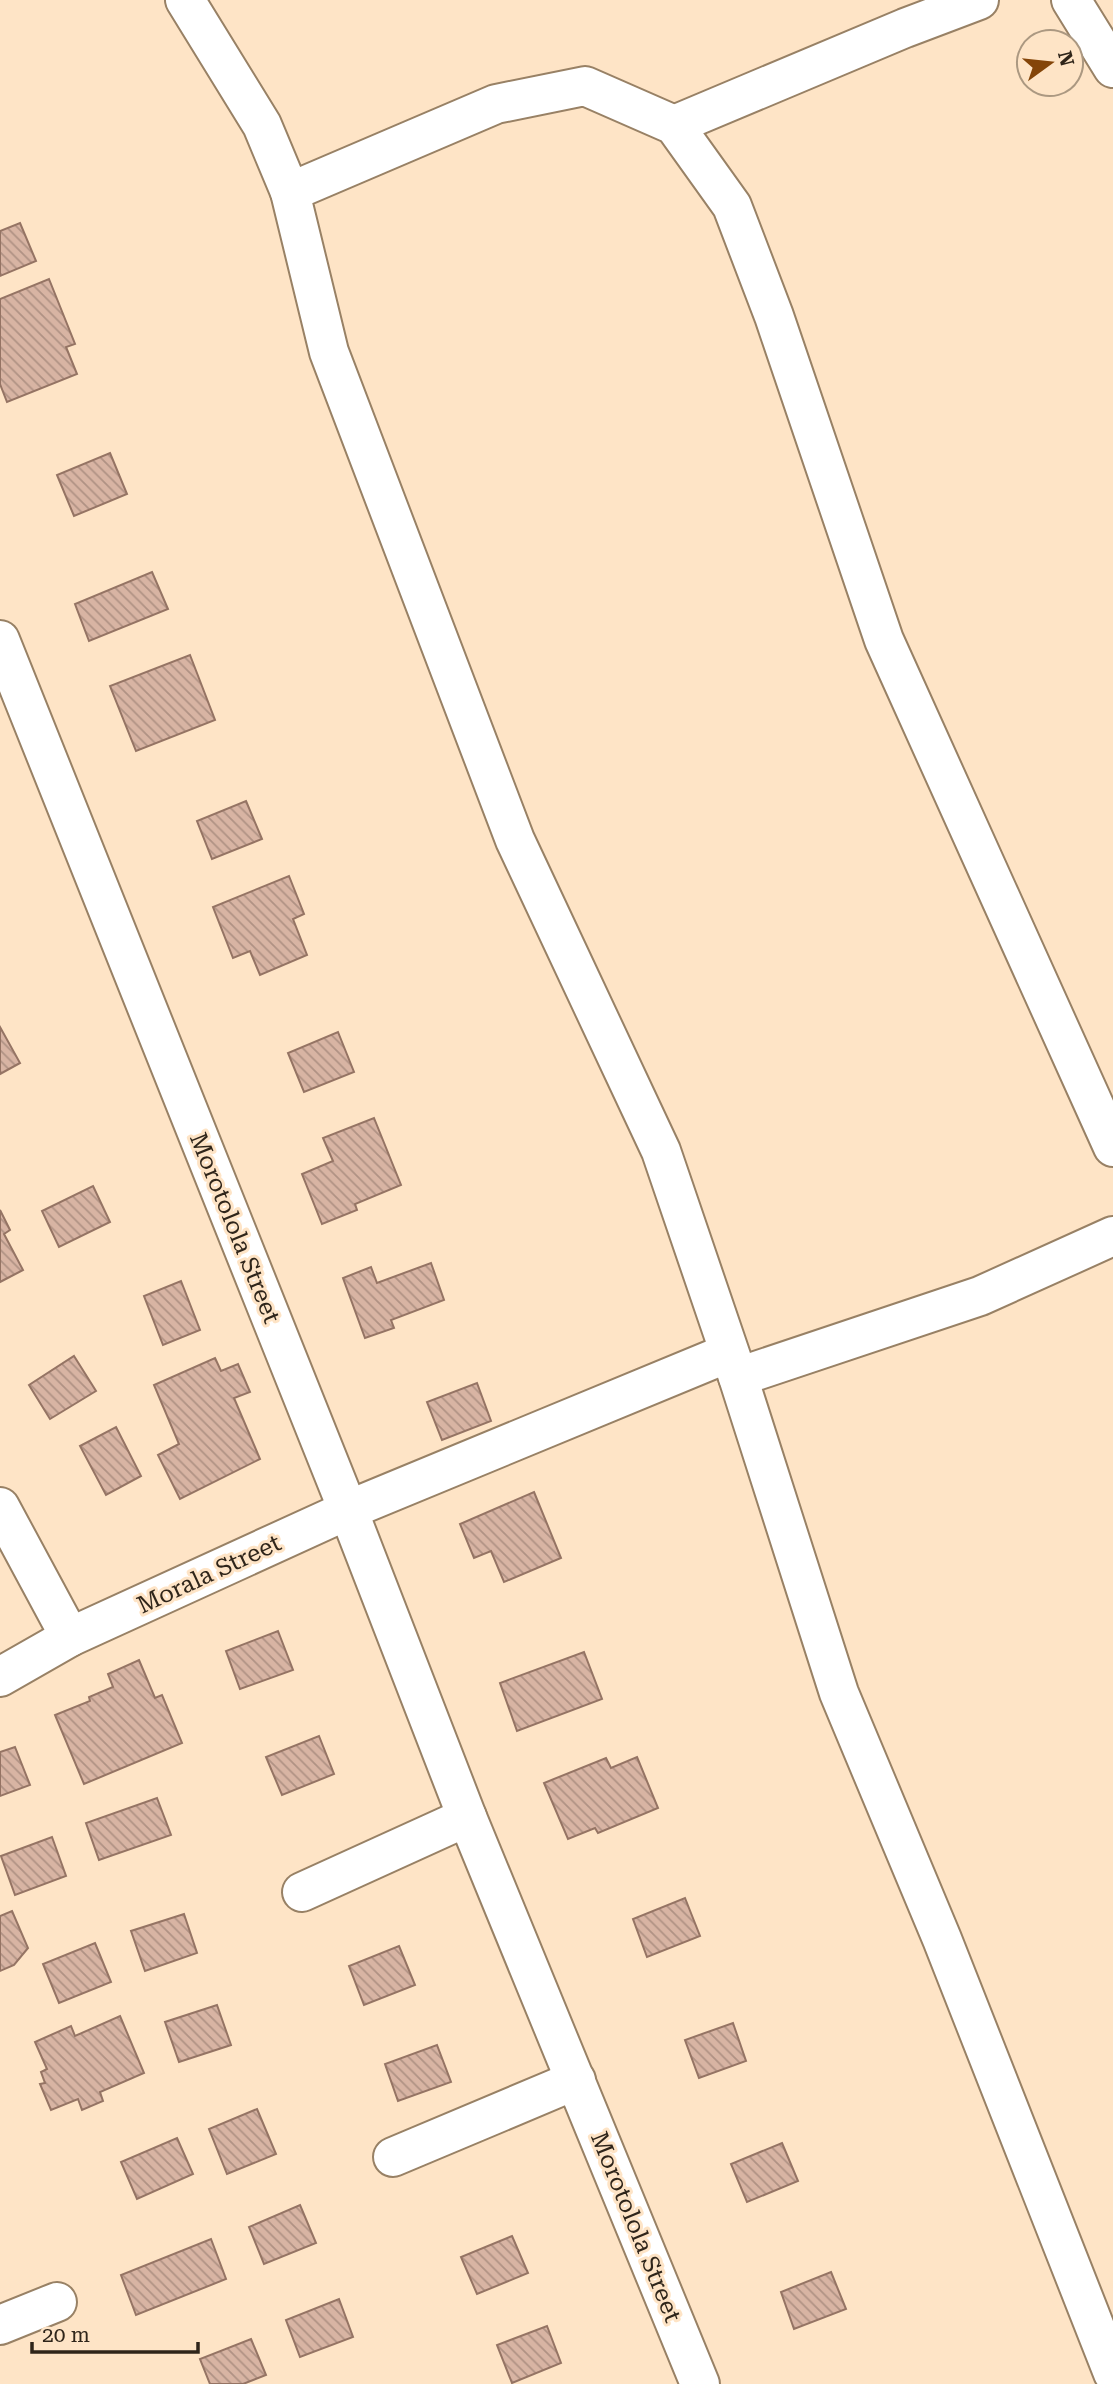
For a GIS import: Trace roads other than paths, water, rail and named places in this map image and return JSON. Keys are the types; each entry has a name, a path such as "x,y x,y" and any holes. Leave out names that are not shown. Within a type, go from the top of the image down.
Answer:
{"street":[{"path":"186,0 262,125 290,192 334,365 515,840 661,1151 839,1693 942,1939 1113,2373"},
{"path":"674,125 905,28 979,0"},
{"path":"1071,0 1113,68"},
{"path":"290,192 496,104 585,86 674,125 732,206 774,316 884,640 1113,1147"},
{"name":"Morotolola Street","path":"0,640 348,1510 467,1817 576,2080 690,2381"},
{"name":"Morala Street","path":"0,1676 70,1637 348,1510 733,1365 980,1296 1113,1236"},
{"path":"0,1507 70,1637"},
{"path":"302,1892 467,1817"},
{"path":"393,2157 576,2080"},
{"path":"0,2325 57,2302"}]}
